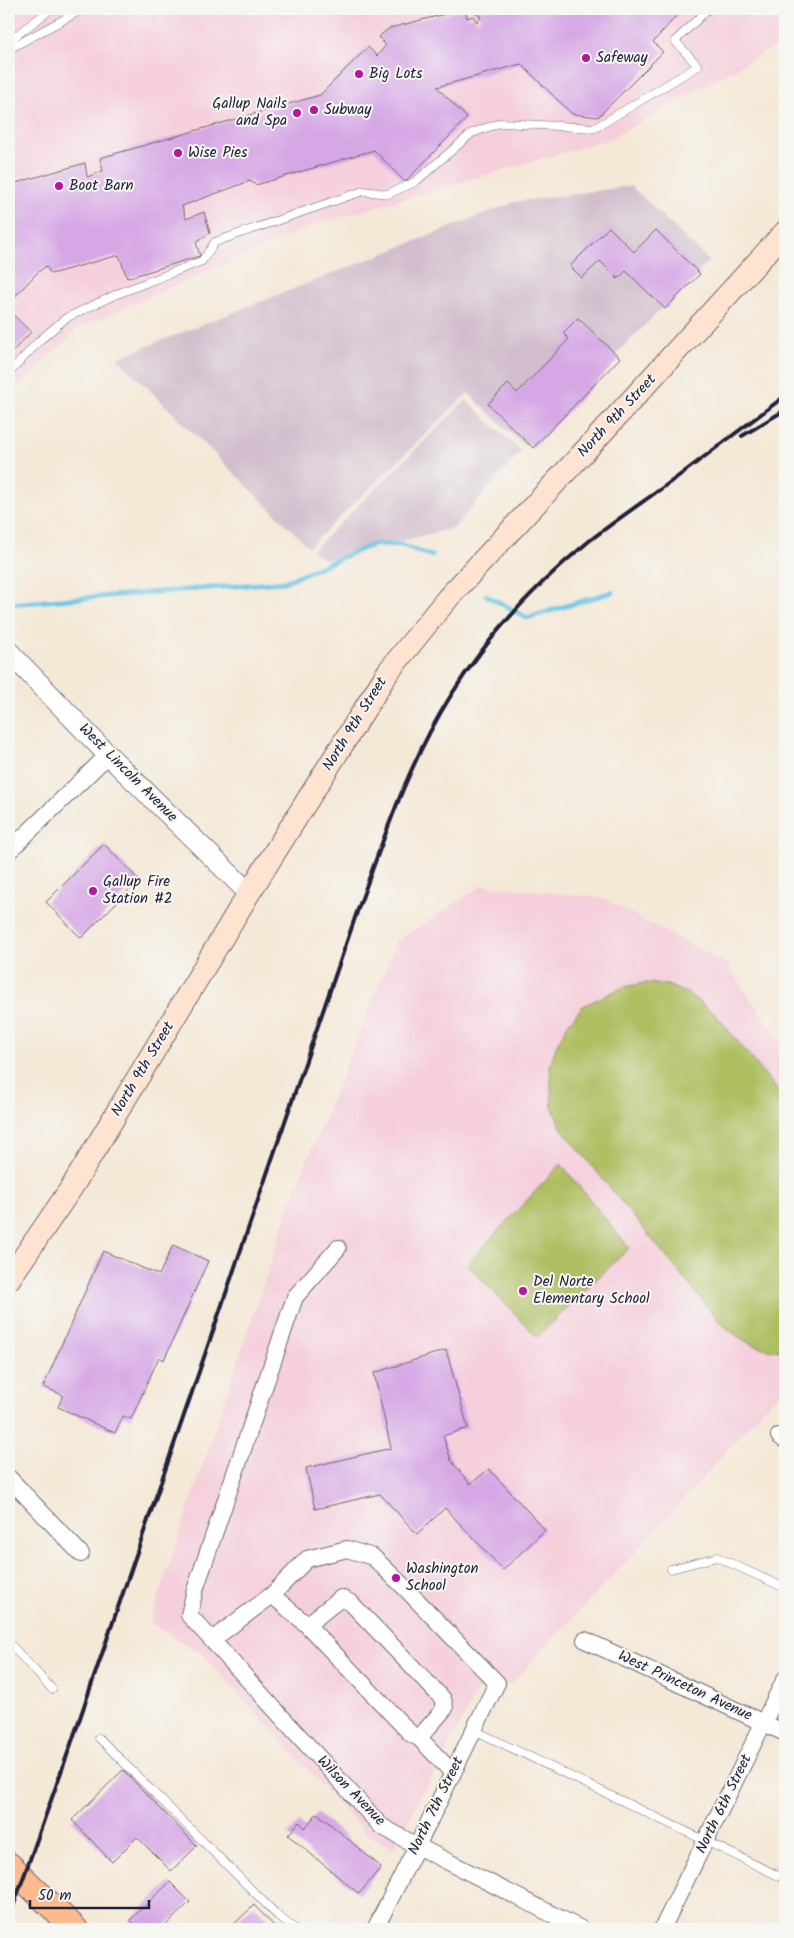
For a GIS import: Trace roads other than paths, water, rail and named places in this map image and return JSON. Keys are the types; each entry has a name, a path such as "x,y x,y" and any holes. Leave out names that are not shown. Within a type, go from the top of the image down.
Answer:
{"main road":[{"name":"North 9th Street","path":"9,1279 72,1186 248,893 388,672 447,599 785,232"},
{"path":"9,1865 75,1929"}],"street":[{"name":"West Lincoln Avenue","path":"9,652 108,755 248,893"},
{"path":"9,851 108,755"},
{"name":"Wilson Avenue","path":"338,1248 295,1297 195,1590 189,1614 381,1826 581,1929"},
{"path":"9,1478 81,1554"},
{"name":"North 7th Street","path":"272,1595 307,1558 326,1552 347,1549 362,1552 373,1558 403,1586 496,1683 375,1929"},
{"path":"212,1640 272,1595 307,1625 410,1734 419,1738 453,1773"},
{"path":"307,1625 341,1598 351,1603 443,1699 445,1708 419,1738"},
{"name":"West Princeton Avenue","path":"584,1640 785,1733"},
{"name":"North 6th Street","path":"662,1929 785,1678"}],"lane":[{"path":"9,41 51,9"},
{"path":"9,49 83,9"},
{"path":"9,373 40,340 66,318 117,294 202,261 215,242 363,191 388,194 415,182 472,133 500,123 595,128 698,66 675,41 708,9"},
{"path":"671,1569 716,1557 785,1588"},
{"path":"9,1644 52,1689"},
{"path":"474,1730 785,1879"},
{"path":"99,1738 279,1917 295,1929"}],"waterway":[{"path":"9,604 284,582 374,544 401,545 432,556"},
{"path":"486,595 527,618 612,592"}],"railway":[{"path":"9,1918 70,1747 357,912 409,775 435,722 479,654 549,576 599,533 785,396"},
{"path":"742,436 785,410"}],"place":[{"name":"Safeway","path":"586,58"},
{"name":"Big Lots","path":"359,74"},
{"name":"Subway","path":"314,110"},
{"name":"Gallup Nails and Spa","path":"297,113"},
{"name":"Wise Pies","path":"178,153"},
{"name":"Boot Barn","path":"59,186"},
{"name":"Gallup Fire Station #2","path":"93,891"},
{"name":"Del Norte Elementary School","path":"523,1291"},
{"name":"Washington School","path":"396,1578"}]}
